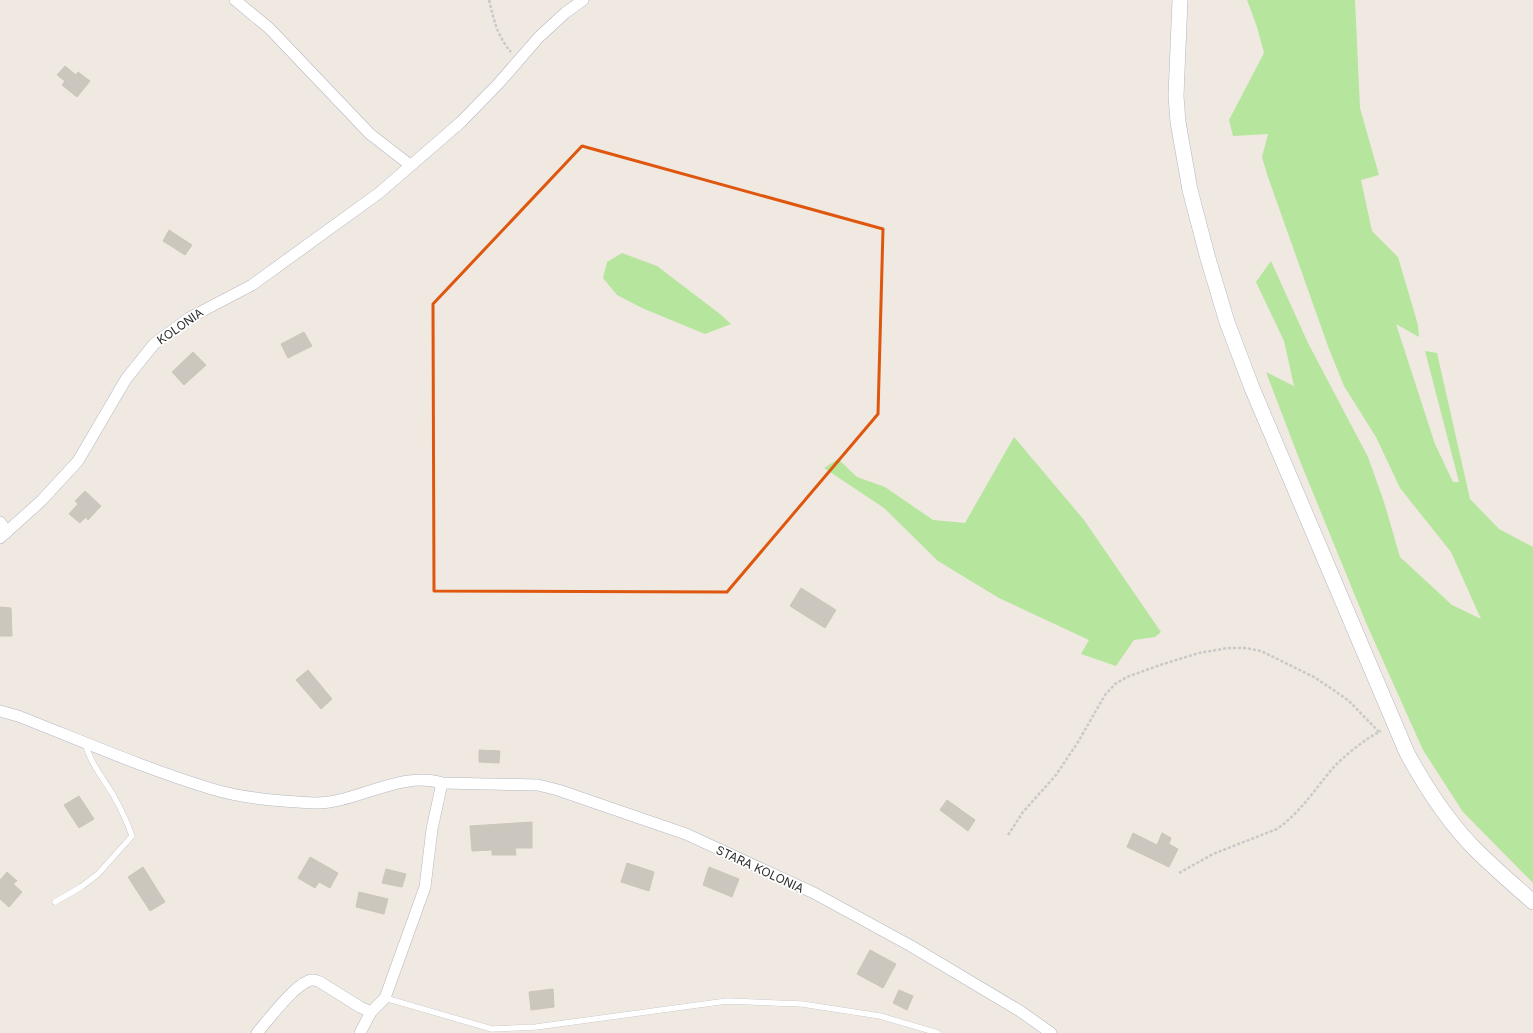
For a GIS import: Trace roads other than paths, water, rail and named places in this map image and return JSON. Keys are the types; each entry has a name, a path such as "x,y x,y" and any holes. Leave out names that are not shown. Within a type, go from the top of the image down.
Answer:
{"main road":[{"path":"1180,0 1176,96 1178,122 1190,190 1227,322 1252,388 1395,726 1421,779 1457,828 1476,850 1533,902"}],"street":[{"path":"234,0 280,39 370,134 410,165"},
{"name":"KOLONIA","path":"4,535 41,500 78,461 126,379 154,344 189,318 252,284 269,273 379,193 461,122 544,32 564,13 583,0"},
{"path":"0,522 4,535"},
{"name":"STARA KOLONIA","path":"0,711 18,716 153,768 213,789 263,800 317,803 348,798 398,783 421,780 434,780 442,783 538,785 558,790 686,834 814,893 918,950 1020,1011 1051,1033"},
{"path":"360,1033 371,1012 385,998 425,887 432,829 442,783"},
{"path":"257,1033 294,991 307,981 314,980 320,982 360,1008 371,1012"}],"lane":[{"path":"55,902 81,887 98,874 132,836 126,818 88,755 84,741"},
{"path":"385,998 492,1029 536,1027 727,1001 802,1004 880,1016 938,1033"}]}
